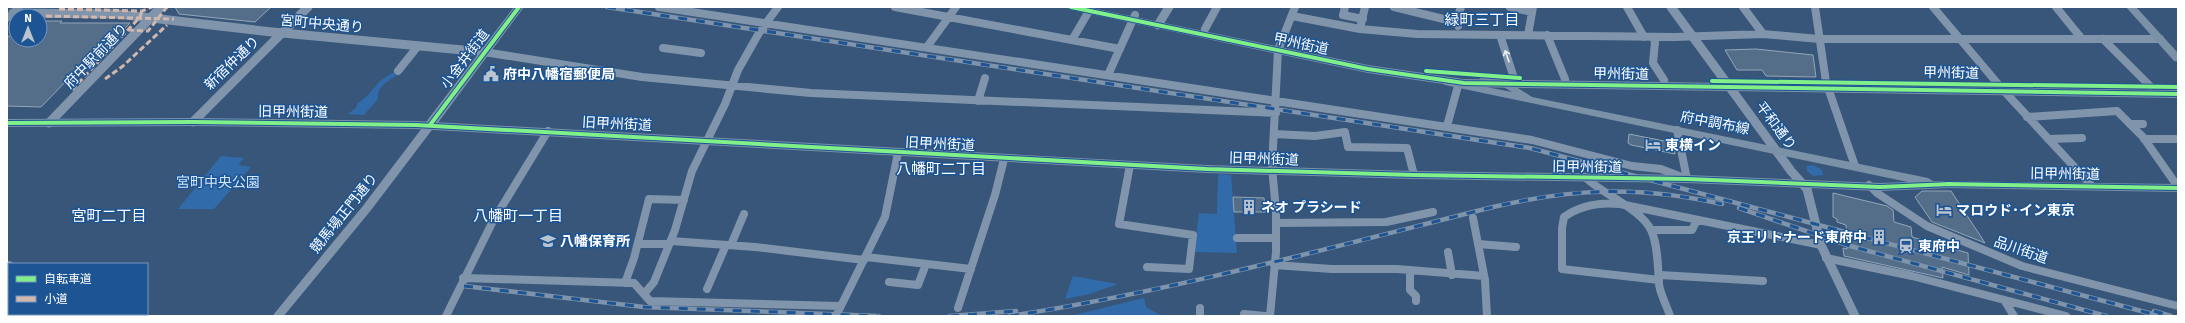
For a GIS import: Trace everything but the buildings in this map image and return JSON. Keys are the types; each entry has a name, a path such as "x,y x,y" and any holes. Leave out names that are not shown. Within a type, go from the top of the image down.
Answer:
{"highway":[{"name":"甲州街道","path":"1071,7 1092,9 1280,48 1402,68 1484,77 1515,85 1565,79 1664,80 1727,84"},
{"name":"甲州街道","path":"1159,23 1205,30 1368,69 1439,80 1515,85 1827,85 2001,88 2178,94"},
{"name":"甲州街道","path":"2001,88 2178,87"}],"main road":[{"name":"小金井街道","path":"430,125 519,7"},
{"path":"2131,7 2178,59"},
{"name":"府中調布線","path":"1439,80 1458,86 1890,174"},
{"path":"1515,85 1532,100"},
{"name":"旧甲州街道","path":"7,123 193,122 430,125 707,140 1004,159 1273,171 1414,175 1687,179 1916,187 1951,184 2091,185 2178,188"},
{"path":"1871,185 1890,174"},
{"name":"旧甲州街道","path":"1890,174 1951,184"}],"street":[{"name":"府中駅前通り","path":"49,123 160,7"},
{"name":"新宿仲通り","path":"193,122 308,7"},
{"path":"659,7 1532,140 1632,166 1661,169 1687,179"},
{"path":"644,294 654,282 670,243 692,171 748,52 765,24 778,7"},
{"path":"894,7 1120,49"},
{"path":"928,48 956,7"},
{"path":"1159,23 1169,7"},
{"path":"1205,30 1217,7"},
{"path":"1270,316 1276,238 1273,171 1280,48 1295,7"},
{"path":"1346,7 1343,15 1362,19"},
{"path":"1360,29 1365,7"},
{"path":"1394,7 1411,8 1456,22"},
{"path":"1461,7 1456,22 1461,34"},
{"path":"1510,7 1532,9 1528,35"},
{"path":"1627,7 1644,37"},
{"name":"平和通り","path":"1671,7 1776,150 1803,183 1809,195 1821,245 1826,258 1855,316"},
{"path":"1743,7 1763,34"},
{"path":"1815,7 1827,85 1855,166"},
{"path":"1933,7 2001,88 2091,185"},
{"path":"2056,7 2082,39"},
{"path":"1072,40 1092,9"},
{"name":"宮町中央通り","path":"48,13 117,14 281,33 484,52"},
{"path":"1292,16 1360,29 1417,34 1644,37 1763,34 1819,39 2160,39"},
{"path":"1108,75 1134,18"},
{"path":"1500,35 1515,85"},
{"path":"1547,35 1565,79"},
{"path":"1654,37 1653,64 1664,80"},
{"path":"2103,39 2150,86"},
{"path":"398,71 418,46"},
{"path":"663,48 701,53"},
{"path":"484,52 642,77 732,86 863,96 1276,113"},
{"path":"978,101 985,78"},
{"path":"1447,126 1458,86"},
{"path":"2027,116 2070,112 2117,111 2144,139 2178,188"},
{"path":"2130,124 2143,124"},
{"name":"競馬場正門通り","path":"278,316 367,208 430,125"},
{"path":"1677,130 1687,179"},
{"path":"446,316 463,278 516,181 548,132"},
{"path":"1274,134 1315,136 1345,132 1348,147 1407,148 1414,175"},
{"path":"2048,140 2082,138"},
{"path":"2144,139 2178,139"},
{"path":"836,316 885,217 898,153"},
{"path":"958,308 996,194 1004,159"},
{"path":"1130,165 1119,224 1192,235 1189,268 1147,267"},
{"path":"1585,177 1595,187 1635,212 1651,230 1660,277 1670,316"},
{"name":"品川街道","path":"1871,185 1877,193 1927,226 2022,266 2154,302 2178,306"},
{"path":"625,283 638,244 649,199 684,200"},
{"path":"1763,281 1660,277 1562,269 1562,228 1564,217 1588,205 1608,203 1620,204 1821,245"},
{"path":"1276,223 1386,222 1433,212"},
{"path":"707,289 744,214"},
{"path":"1473,218 1484,276 1487,316"},
{"path":"1651,230 1692,230 1697,220"},
{"path":"1237,238 1276,238"},
{"path":"638,244 670,243 728,245 971,269"},
{"path":"1478,244 1516,247"},
{"path":"1448,252 1452,274"},
{"path":"1826,258 1912,276 2057,315 2066,316"},
{"path":"889,282 918,285 926,264"},
{"path":"1274,265 1332,269 1370,268 1410,270 1484,276"},
{"path":"1410,270 1410,290 1416,296 1416,301"},
{"path":"463,278 634,283 650,301 840,306"},
{"path":"2004,300 2014,316"},
{"path":"1244,314 1265,316"}],"green space":[{"path":"392,73 399,73 382,86 378,94 378,99 364,115 347,114 355,109 358,103 368,95 380,81"},
{"name":"宮町中央公園","path":"221,156 244,158 238,165 251,167 214,209 178,209"},
{"path":"1814,165 1822,170 1823,175 1813,176 1807,171 1807,166"},
{"path":"1218,174 1231,175 1237,253 1194,252 1199,213 1217,214"},
{"path":"1073,276 1118,284 1090,294 1065,299"},
{"path":"1144,298 1146,307 1162,316 1070,316"}],"railway":[{"path":"607,7 1530,148 2160,316"},
{"path":"1010,316 1071,306 1192,281 1493,207 1552,196 1580,193 1635,192 1663,194 1722,204"},
{"path":"1739,208 1850,246 2106,316"},
{"path":"464,286 644,307 879,316"},
{"path":"950,316 1016,311"},
{"path":"2154,311 2171,316"}],"marked path":[{"path":"59,9 142,11 152,7"},
{"path":"128,30 148,31 167,7"},
{"path":"72,90 140,17 142,11"},
{"path":"48,16 174,19"},
{"path":"105,79 123,66 167,25"}],"cycle path":[{"path":"430,125 519,7"},
{"path":"1071,7 1368,69 1464,83 2178,94"},
{"path":"1426,71 1462,75 1520,78"},
{"path":"1712,81 2178,87"},
{"path":"7,123 193,122 416,125 1207,169 1414,175 1687,179 1880,187 1951,184"},
{"path":"1946,184 2178,188"}],"place":[{"name":"府中八幡宿郵便局","path":"491,74"},
{"name":"東横イン","path":"1653,145"},
{"name":"ネオ プラシード","path":"1249,207"},
{"name":"マロウド･イン東京","path":"1944,210"},
{"name":"京王リトナード東府中","path":"1879,237"},
{"name":"八幡保育所","path":"548,241"},
{"name":"東府中","path":"1906,246"}],"district":[{"name":"緑町三丁目","path":"1482,20"},
{"name":"八幡町二丁目","path":"941,169"},
{"name":"宮町二丁目","path":"109,216"},
{"name":"八幡町一丁目","path":"518,216"}]}
